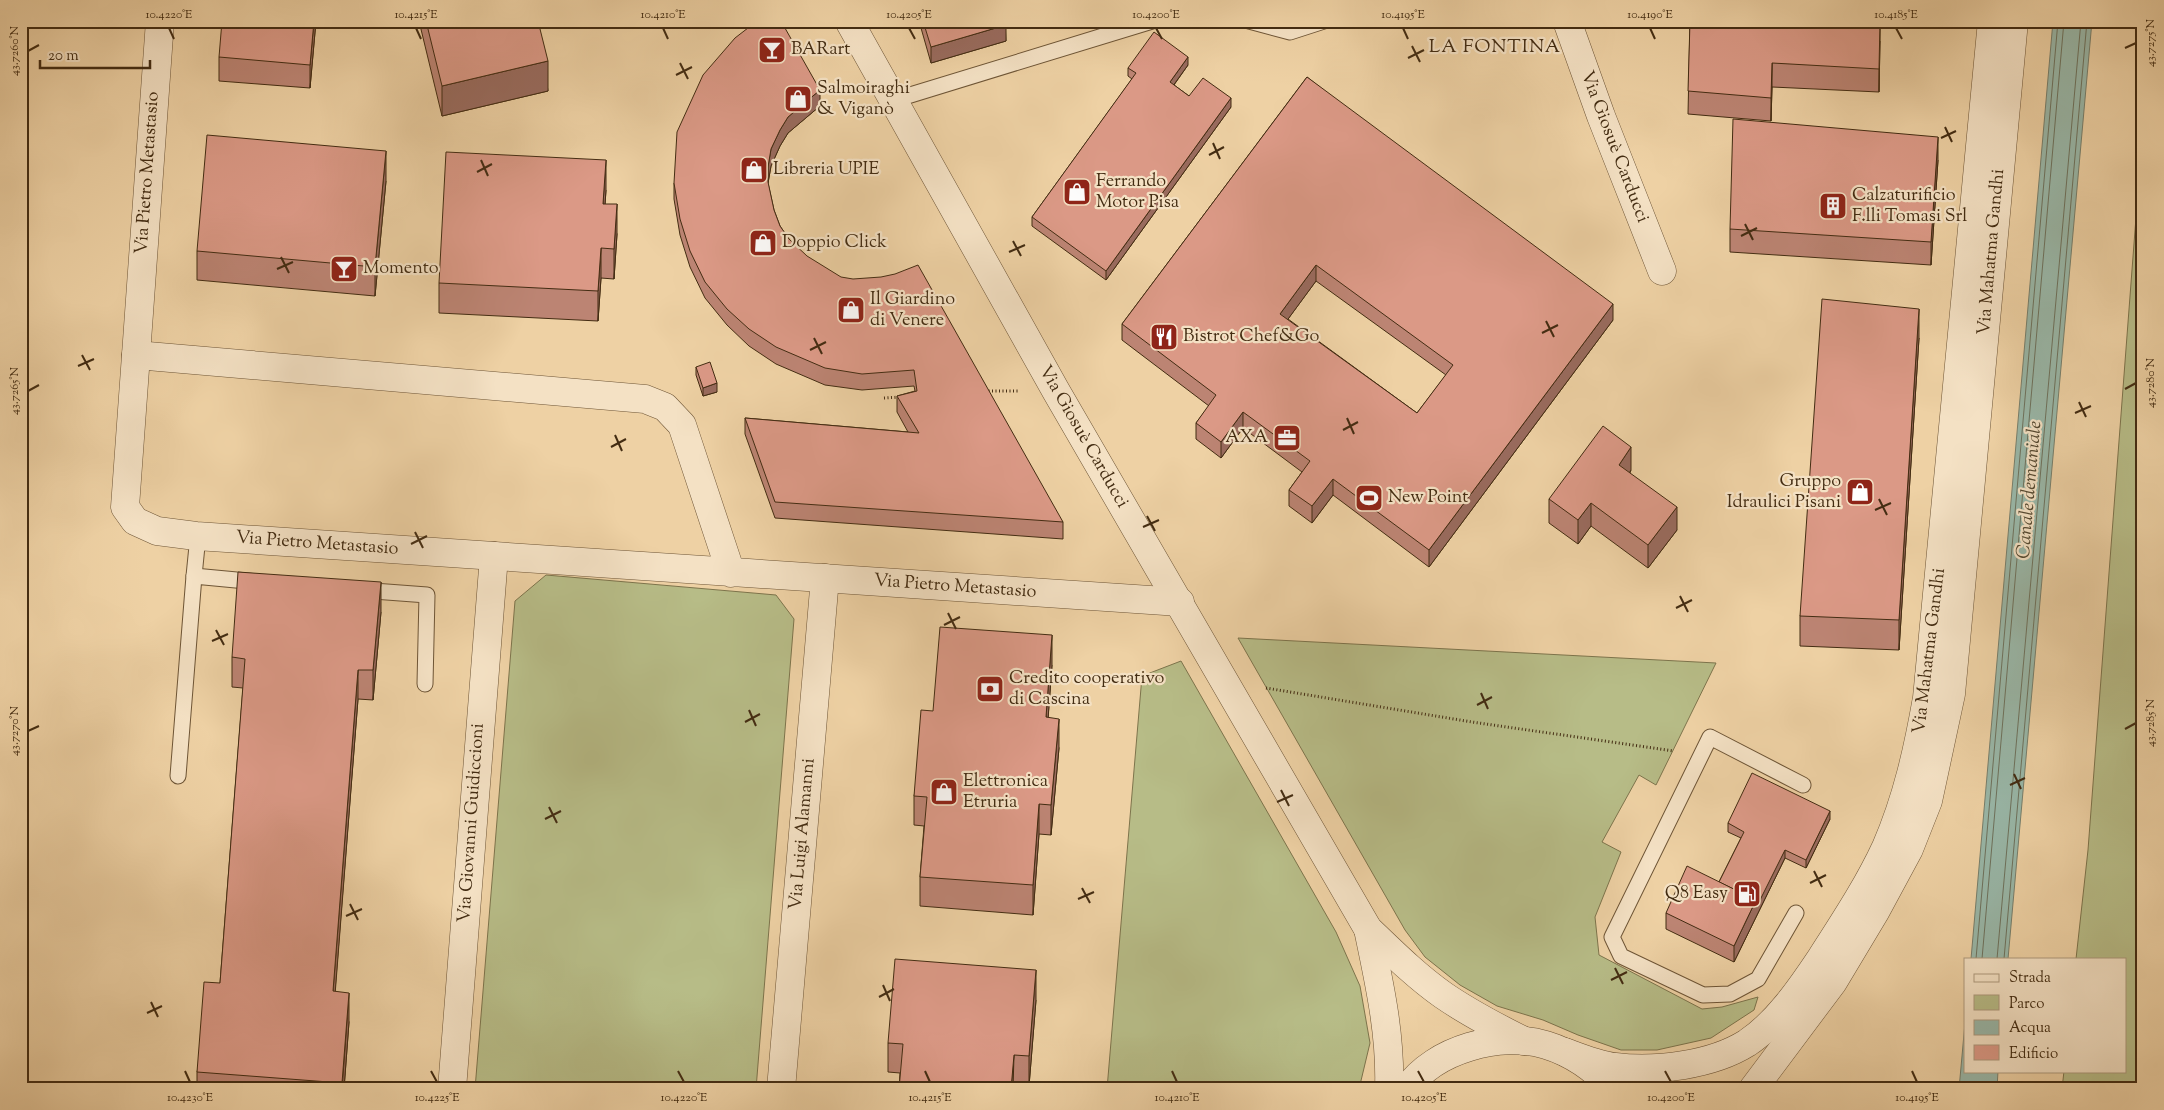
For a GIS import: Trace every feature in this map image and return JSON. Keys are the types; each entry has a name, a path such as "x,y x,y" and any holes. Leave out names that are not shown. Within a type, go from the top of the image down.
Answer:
{"street":[{"name":"Via Pietro Metastasio","path":"160,21 125,507 135,521 157,531 198,536 1180,602"},
{"name":"Via Giosuè Carducci","path":"849,21 1056,392 1180,602 1368,929 1402,962 1442,995 1480,1019 1524,1041"},
{"name":"Via Giosuè Carducci","path":"1567,21 1662,271"},
{"name":"Via Mahatma Gandhi","path":"1564,1052 1613,1067 1642,1069 1707,1060 1745,1044 1764,1030 1804,984 1842,926 1886,847 1914,763 1927,698 1992,21"},
{"name":"Via Mahatma Gandhi","path":"1754,1089 1833,982 1875,912 1909,850 1928,801 1937,766 1951,694 2014,21"},
{"path":"136,355 645,399 665,407 682,425 731,573"},
{"name":"Via Giovanni Guidiccioni","path":"452,1089 494,556"},
{"name":"Via Luigi Alamanni","path":"781,1089 825,578"},
{"name":"Via Giosuè Carducci","path":"1368,929 1387,1025 1390,1058 1389,1089"},
{"path":"1407,1089 1426,1069 1462,1048 1483,1043 1524,1041 1545,1045 1564,1052 1603,1077 1613,1089"}],"lane":[{"path":"894,100 1152,21"},
{"path":"1249,21 1290,32 1324,21"},
{"path":"178,776 198,536"},
{"path":"194,576 272,583"},
{"path":"350,589 427,596 424,684"},
{"path":"1796,913 1758,980 1730,994 1703,995 1621,956 1612,936 1710,737 1803,785"}],"path":[{"path":"884,398 908,397"},
{"path":"1258,686 1472,722 1673,751 1710,737"}],"green space":[{"path":"2143,125 2143,1089 2062,1089 2064,1072 2126,1072 2126,958 2076,958 2088,850"},
{"path":"546,575 776,595 794,619 756,1089 475,1089 515,601"},
{"path":"1238,638 1716,663 1656,785 1639,775 1602,842 1621,852 1595,917 1599,955 1702,1009 1722,1007 1758,997 1754,1010 1711,1038 1657,1050 1621,1050 1543,1020 1497,1006 1460,985 1425,957 1405,930"},
{"path":"1181,661 1336,932 1360,986 1370,1043 1359,1089 1107,1089 1142,676"}],"water":[{"name":"Canale demaniale","path":"2053,21 2092,21 2008,958 1971,958"},
{"path":"1964,1034 1964,1072 1998,1072 1997,1089 1959,1089"}],"building":[{"path":"222,21 314,21 310,65 219,57"},
{"path":"426,21 538,21 548,61 442,86"},
{"path":"757,21 781,21 820,90 788,117 771,149 768,182 774,210 780,226 789,239 807,256 841,277 853,279 881,277 918,265 1063,522 775,502 745,418 919,433 897,396 917,391 914,370 862,374 825,368 776,347 749,329 727,309 705,282 690,251 680,219 674,183 677,132 703,75 735,38"},
{"path":"923,21 1005,21 1006,25 931,47"},
{"path":"1690,21 1880,21 1879,69 1772,63 1771,98 1688,91"},
{"path":"1154,32 1188,57 1170,82 1189,96 1203,78 1231,98 1106,271 1032,217 1136,73 1128,68"},
{"path":"1307,77 1613,304 1429,550 1333,479 1312,506 1289,490 1310,461 1243,412 1221,442 1196,423 1216,395 1122,324","holes":["1316,265 1453,365 1417,413 1280,314"]},
{"name":"Calzaturificio F.lli Tomasi Srl","path":"1733,119 1938,137 1931,242 1730,229"},
{"path":"207,135 386,151 375,267 197,251"},
{"path":"446,152 606,160 603,204 617,204 614,249 601,248 598,291 439,283"},
{"name":"Gruppo Idraulici Pisani","path":"1822,299 1919,309 1899,620 1800,616"},
{"path":"710,362 717,383 703,388 696,367"},
{"path":"1603,426 1631,447 1619,465 1677,507 1648,545 1591,503 1578,520 1549,499"},
{"path":"238,572 381,582 373,670 358,670 333,991 349,993 342,1083 197,1072 204,982 220,983 245,659 232,657"},
{"path":"940,627 1052,635 1046,717 1059,719 1051,805 1039,804 1033,885 920,877 927,797 914,796 921,710 933,711"},
{"path":"1752,773 1830,811 1806,860 1785,850 1756,908 1756,900 1719,882 1744,832 1728,823"},
{"path":"1687,866 1756,900 1734,946 1666,913"},
{"path":"895,959 1036,970 1029,1056 1014,1055 1011,1089 899,1089 903,1044 888,1043"}],"place":[{"name":"BARart","path":"772,50"},
{"name":"Salmoiraghi & Viganò","path":"798,99"},
{"name":"Libreria UPIE","path":"754,170"},
{"name":"Ferrando Motor Pisa","path":"1077,192"},
{"name":"Calzaturificio F.lli Tomasi Srl","path":"1833,206"},
{"name":"Doppio Click","path":"763,243"},
{"name":"Momento","path":"344,269"},
{"name":"Il Giardino di Venere","path":"851,310"},
{"name":"Bistrot Chef&Go","path":"1164,337"},
{"name":"AXA","path":"1287,438"},
{"name":"Gruppo Idraulici Pisani","path":"1860,492"},
{"name":"New Point","path":"1369,498"},
{"name":"Credito cooperativo di Cascina","path":"990,689"},
{"name":"Elettronica Etruria","path":"944,792"},
{"name":"Q8 Easy","path":"1747,894"}],"district":[{"name":"LA FONTINA","path":"1495,47"}]}
